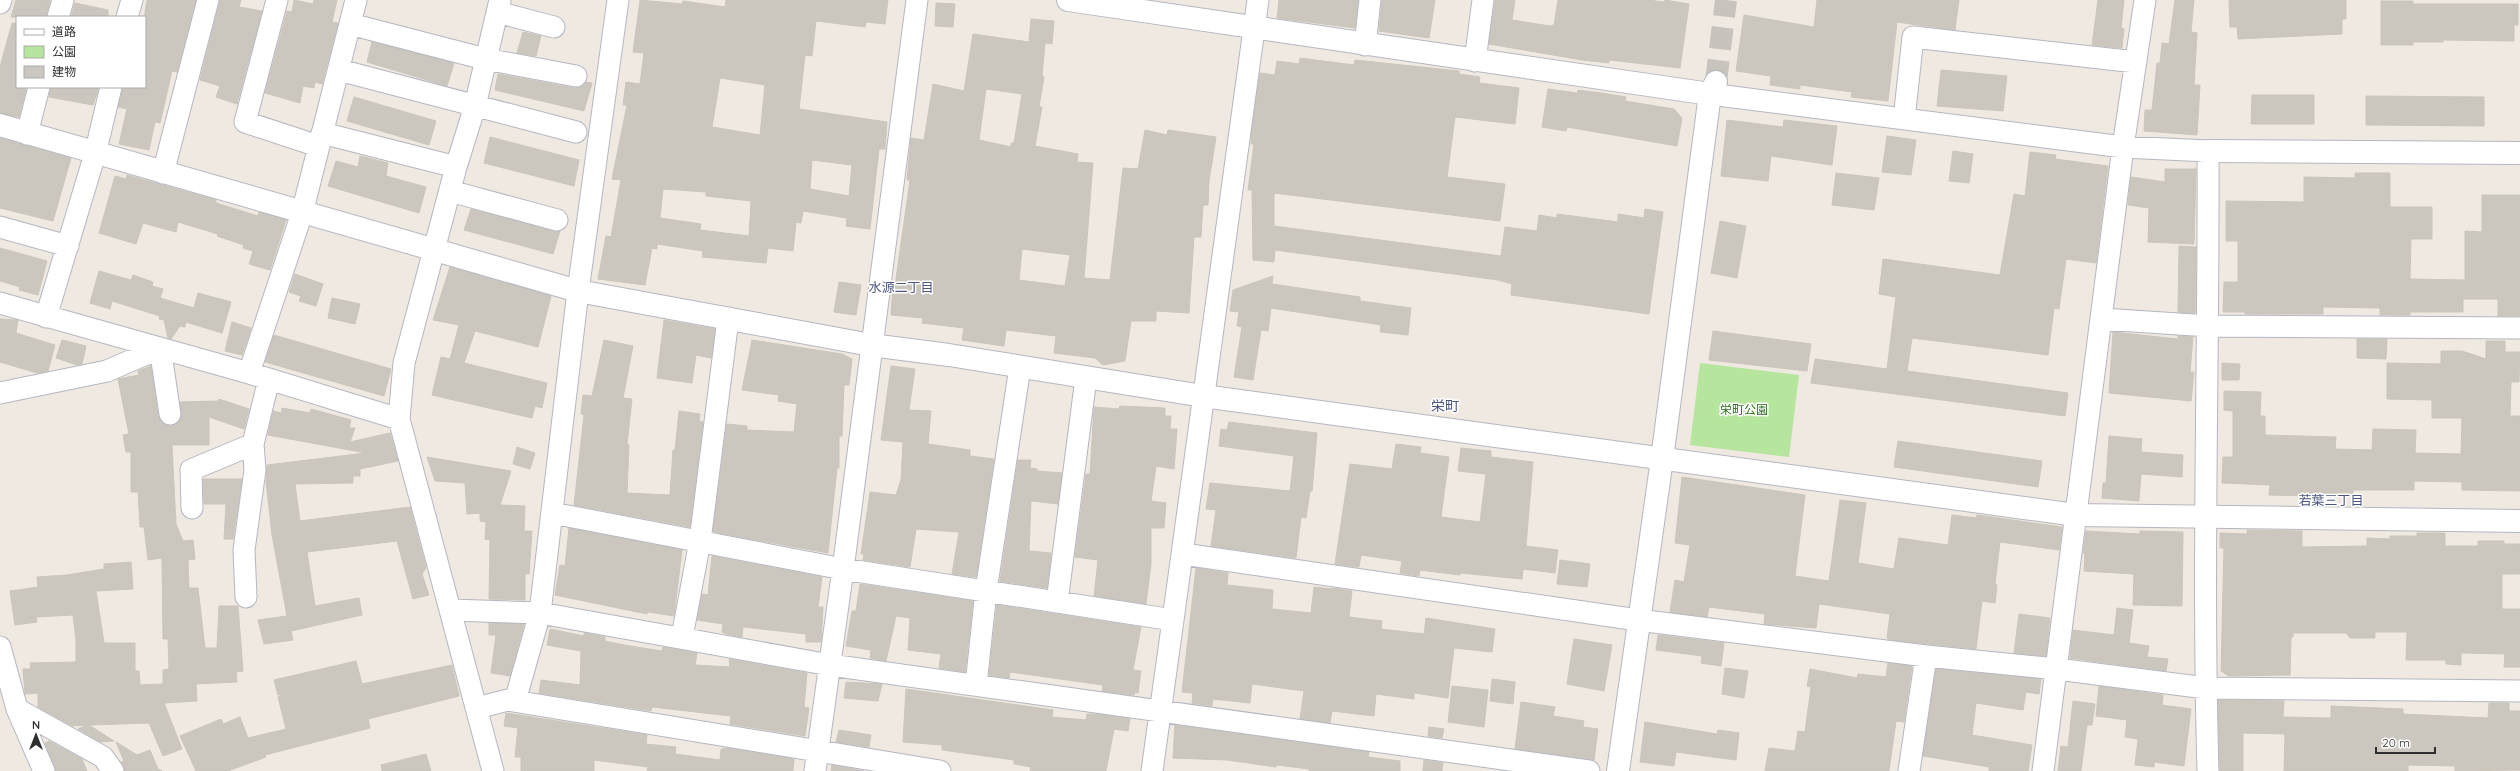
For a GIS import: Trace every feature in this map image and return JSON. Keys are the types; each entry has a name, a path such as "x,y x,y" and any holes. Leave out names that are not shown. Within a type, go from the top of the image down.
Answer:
{"street":[{"path":"58,16 62,0"},
{"path":"127,16 132,0"},
{"path":"163,173 208,0"},
{"path":"277,0 245,122 456,167"},
{"path":"246,597 244,550 255,470 253,444 259,376 356,0"},
{"path":"515,701 540,613 578,291 618,0"},
{"path":"815,771 844,569 871,345 917,0"},
{"path":"1068,0 1135,5 1254,29 1365,45 1475,60 1713,88 1904,119 2123,147 2208,151 2520,154"},
{"path":"1152,771 1174,620 1203,396 1258,0"},
{"path":"1365,45 1370,0"},
{"path":"1475,60 1483,0"},
{"path":"2043,771 2123,147 2145,0"},
{"path":"494,771 399,419 404,363 456,167 475,106 484,59 499,6 554,27"},
{"path":"350,24 484,59 576,76"},
{"path":"1904,119 1913,37 2136,62"},
{"path":"339,70 576,132"},
{"path":"27,134 39,88"},
{"path":"46,317 95,154 111,88"},
{"path":"1618,771 1713,88"},
{"path":"0,125 95,154 302,213 435,248 578,291 871,345 1203,396 2076,515 2520,521"},
{"path":"2208,151 2209,326 2204,517 2208,771"},
{"path":"450,191 557,220"},
{"path":"0,227 68,246"},
{"path":"0,303 259,376 399,419"},
{"path":"682,637 700,541 728,319"},
{"path":"2102,319 2209,326 2520,328"},
{"path":"0,393 107,372 160,348"},
{"path":"160,348 170,414"},
{"path":"976,685 986,592 1020,367"},
{"path":"1058,602 1086,378"},
{"path":"192,508 191,470 253,444"},
{"path":"552,513 844,569 1174,620"},
{"path":"1183,554 1638,620 1926,656 2057,669 2206,688 2520,691"},
{"path":"451,610 540,613 682,637 830,665 1590,771"},
{"path":"0,647 2,667 13,691 17,709 44,771"},
{"path":"1909,771 1926,656"},
{"path":"477,708 508,700 940,771"},
{"path":"17,709 103,758 113,771"}],"green space":[{"name":"栄町公園","path":"1700,363 1799,375 1789,457 1690,445"}],"building":[{"path":"16,0 50,0 46,16 11,17"},
{"path":"147,0 196,0 177,72 172,71 160,123 155,122 149,150 119,144 127,109 118,107 123,88 146,88 145,12"},
{"path":"220,0 241,0 239,7 262,11 237,104 216,97 220,86 200,80"},
{"path":"294,0 313,4 314,0 337,0 332,22 338,23 322,84 315,82 314,88 303,86 300,103 265,93 287,11 292,12"},
{"path":"640,0 682,4 683,1 725,7 726,0 888,0 885,24 866,22 865,27 816,21 812,56 805,55 799,109 887,122 885,149 879,149 870,229 846,226 847,218 803,211 801,223 796,222 793,251 768,248 766,263 702,257 703,251 657,244 657,249 652,248 645,285 598,279 606,236 611,237 621,180 612,179 627,105 623,105 626,82 640,84 644,53 633,52","holes":["720,78 765,85 760,135 712,127","812,160 852,165 849,196 810,189","663,189 706,192 706,196 751,201 749,236 700,230 701,224 660,218"]},
{"path":"1279,0 1358,0 1355,28 1277,18"},
{"path":"1382,0 1435,0 1429,38 1379,31"},
{"path":"1495,0 1515,0 1512,20 1550,26 1554,25 1558,0 1648,0 1664,2 1665,0 1689,4 1680,68 1609,60 1609,63 1582,60 1489,44"},
{"path":"1817,0 1959,0 1955,30 1897,22 1888,101 1851,97 1852,92 1800,85 1800,89 1770,85 1771,76 1736,71 1744,15 1814,27"},
{"path":"2098,0 2124,0 2121,28 2124,29 2122,48 2092,45"},
{"path":"2175,0 2194,0 2191,32 2197,33 2194,85 2200,85 2197,135 2144,131 2145,110 2152,110 2157,63 2160,63 2162,43 2169,44"},
{"path":"2229,0 2346,0 2346,19 2342,19 2342,34 2238,39 2237,27 2230,27"},
{"path":"2381,1 2413,1 2413,4 2518,4 2518,25 2514,25 2514,41 2443,40 2443,42 2413,42 2413,45 2381,45"},
{"path":"75,3 108,10 108,16 71,16"},
{"path":"936,3 955,4 953,27 935,26"},
{"path":"1031,19 1054,21 1052,44 1045,43 1042,76 1044,77 1039,107 1042,107 1035,146 1078,154 1077,162 1093,163 1084,278 1110,280 1123,168 1138,169 1145,130 1167,135 1168,130 1216,137 1209,181 1208,205 1203,205 1201,237 1194,237 1189,313 1156,311 1156,321 1131,321 1125,361 1103,365 1095,358 1054,353 1056,336 1006,330 1004,346 962,340 964,328 922,323 923,318 891,315 893,286 895,286 910,180 907,180 911,138 924,140 933,84 964,91 973,34 1029,42","holes":["986,89 1022,94 1014,143 1011,143 1011,147 979,140","1022,249 1070,255 1065,286 1019,280"]},
{"path":"12,23 16,24 16,88 26,89 19,117 0,113 0,67"},
{"path":"523,32 541,36 536,56 517,53"},
{"path":"372,42 454,63 447,86 367,62"},
{"path":"1300,58 1354,65 1355,60 1459,71 1459,74 1480,77 1479,83 1519,88 1515,124 1455,117 1447,177 1505,184 1500,221 1274,193 1274,226 1501,256 1505,227 1537,231 1539,215 1557,218 1557,214 1618,222 1618,214 1644,218 1645,209 1663,212 1649,314 1511,295 1512,284 1498,280 1275,250 1274,262 1253,260 1252,190 1248,190 1254,144 1251,144 1252,128 1260,73 1275,75 1277,61 1299,64"},
{"path":"1941,70 2007,76 2003,111 1937,106"},
{"path":"498,74 574,88 580,87 586,82 592,83 584,111 495,90"},
{"path":"51,88 99,88 93,105 49,97"},
{"path":"1548,89 1577,93 1578,90 1601,93 1626,97 1625,101 1674,109 1682,118 1677,146 1567,127 1566,131 1542,127"},
{"path":"2252,95 2314,95 2314,124 2251,124"},
{"path":"2366,96 2484,97 2484,126 2366,125"},
{"path":"354,97 436,121 429,145 347,121"},
{"path":"1727,120 1783,127 1784,120 1837,126 1832,165 1771,156 1768,181 1721,176"},
{"path":"1887,136 1916,140 1911,175 1882,172"},
{"path":"490,137 579,160 574,186 484,163"},
{"path":"0,138 71,158 53,221 0,208"},
{"path":"1953,151 1973,154 1969,183 1949,181"},
{"path":"2030,152 2056,155 2055,159 2108,166 2096,263 2066,259 2059,309 2054,308 2048,355 1912,338 1907,371 2068,393 2065,416 1811,383 1815,359 1887,369 1896,297 1879,294 1883,259 2000,275 2014,194 2025,196"},
{"path":"360,156 388,163 386,176 426,187 419,213 328,186 336,161 358,167"},
{"path":"2165,169 2196,169 2194,244 2148,242 2149,208 2128,205 2131,177 2165,182"},
{"path":"1836,173 1879,178 1874,210 1832,205"},
{"path":"2355,173 2390,173 2390,207 2432,207 2432,239 2411,239 2410,279 2465,280 2465,231 2482,232 2482,195 2520,195 2520,316 2498,316 2498,299 2463,299 2463,312 2410,312 2410,315 2380,315 2380,308 2323,307 2323,314 2245,314 2245,312 2223,312 2224,282 2238,282 2238,241 2226,241 2226,201 2304,202 2304,177 2355,178"},
{"path":"127,175 216,200 216,203 258,216 259,212 286,220 270,270 249,264 253,251 243,248 244,245 217,236 218,234 178,222 176,232 143,223 136,244 99,233 115,176 126,179"},
{"path":"471,209 560,231 553,254 464,230"},
{"path":"1720,221 1746,226 1737,278 1711,273"},
{"path":"2179,246 2196,247 2195,313 2178,312"},
{"path":"0,248 47,261 38,295 19,290 20,287 0,281"},
{"path":"450,267 551,296 538,347 475,331 464,363 547,383 542,408 535,406 532,418 432,395 441,357 450,359 459,325 433,320"},
{"path":"99,271 131,280 133,275 153,282 152,286 163,289 160,298 194,308 198,293 231,302 222,333 186,322 185,327 180,326 171,339 168,338 164,320 159,319 160,316 112,301 110,309 90,303"},
{"path":"295,274 323,284 316,306 299,301 301,296 289,292"},
{"path":"1273,276 1272,284 1360,297 1360,301 1411,308 1408,335 1380,332 1381,325 1271,308 1268,331 1261,330 1253,380 1234,377 1242,327 1237,326 1239,312 1230,311 1233,290"},
{"path":"839,282 861,285 856,315 834,312"},
{"path":"332,298 360,304 355,324 328,318"},
{"path":"0,319 18,320 16,333 55,345 48,371 37,373 0,362"},
{"path":"664,320 715,329 711,358 696,355 692,383 657,378"},
{"path":"232,322 251,328 242,355 225,351"},
{"path":"1713,331 1811,344 1807,371 1709,360"},
{"path":"2113,332 2178,339 2178,336 2193,337 2190,372 2194,372 2191,401 2109,393"},
{"path":"274,335 391,369 384,396 265,362"},
{"path":"2357,339 2387,339 2386,359 2357,358"},
{"path":"62,340 86,346 82,364 77,365 56,358"},
{"path":"604,340 633,346 623,398 632,399 627,444 629,445 627,493 670,495 673,450 675,450 679,411 700,414 699,421 703,422 690,527 574,505 584,415 581,414 583,395 592,396"},
{"path":"752,340 842,354 852,359 849,385 844,385 842,436 839,436 839,468 837,468 828,553 713,532 727,424 747,426 747,430 794,432 797,404 778,401 779,395 742,390"},
{"path":"2486,341 2505,341 2505,352 2520,352 2519,382 2511,382 2510,416 2520,416 2520,491 2462,490 2462,482 2414,481 2414,490 2353,490 2353,497 2269,495 2270,485 2222,483 2223,457 2233,457 2233,411 2224,410 2224,391 2261,392 2260,416 2265,416 2265,435 2336,437 2335,449 2372,450 2373,429 2416,430 2415,453 2461,454 2462,418 2432,418 2432,400 2387,399 2387,363 2441,364 2441,351 2462,351 2486,359"},
{"path":"2222,363 2240,364 2239,380 2222,380"},
{"path":"151,366 158,416 165,425 172,426 181,419 180,402 219,401 219,399 249,409 244,429 209,417 209,445 172,445 176,524 183,541 193,540 195,559 188,560 189,588 198,588 205,648 217,648 219,606 238,606 243,671 236,672 237,682 196,684 197,701 164,703 182,749 163,756 149,723 89,725 114,741 100,742 78,729 87,725 72,726 38,707 38,693 25,694 23,669 31,669 30,663 76,662 76,640 73,615 36,617 37,622 15,625 10,591 38,587 37,577 67,575 104,569 104,564 131,562 133,589 96,591 104,643 135,643 135,671 139,671 140,685 163,684 163,670 169,669 168,639 163,639 162,558 148,560 144,527 140,527 138,492 131,492 131,452 126,452 123,435 129,434 118,379 139,375 138,371"},
{"path":"891,366 915,369 909,410 931,411 928,444 970,450 970,456 994,459 976,577 952,574 959,532 916,529 910,567 863,560 864,554 861,554 870,492 896,495 901,480 903,442 881,440"},
{"path":"1120,406 1165,408 1165,416 1171,416 1170,429 1177,429 1174,469 1156,466 1151,501 1166,503 1164,528 1151,528 1151,564 1146,604 1094,596 1098,560 1075,557 1086,474 1090,474 1094,407 1119,409"},
{"path":"282,408 310,413 311,409 351,420 349,428 355,428 350,442 390,433 398,461 360,469 360,476 353,476 353,483 295,484 300,521 410,507 426,568 422,574 429,595 413,599 397,541 307,552 315,606 359,598 362,615 291,631 293,640 264,644 258,620 287,616 272,535 266,481 267,465 366,453 268,435 273,411 282,413"},
{"path":"1229,422 1317,433 1312,491 1310,491 1306,518 1301,517 1296,558 1211,546 1216,510 1206,509 1210,483 1290,491 1294,456 1219,446 1221,429 1227,430"},
{"path":"2109,436 2142,439 2141,452 2183,455 2182,477 2141,474 2139,501 2102,498 2103,483 2106,483"},
{"path":"1898,441 2042,461 2038,487 1894,467"},
{"path":"1396,444 1421,447 1420,453 1449,457 1441,517 1480,522 1486,474 1458,471 1461,448 1491,451 1491,457 1533,462 1526,546 1558,550 1555,573 1523,569 1522,579 1460,573 1460,575 1420,570 1419,576 1400,573 1402,561 1361,555 1359,567 1335,564 1350,464 1392,469"},
{"path":"517,447 535,453 530,469 513,464"},
{"path":"427,457 511,471 500,505 525,506 524,531 532,531 529,574 525,574 525,600 489,599 490,540 485,539 486,522 480,521 480,513 467,514 465,483 435,481"},
{"path":"1018,460 1031,460 1030,468 1037,469 1037,471 1062,473 1058,504 1031,501 1029,551 1051,553 1047,588 1000,581"},
{"path":"1682,477 1805,495 1795,576 1829,581 1840,500 1866,503 1858,563 1894,569 1899,538 1948,545 1952,515 1976,518 1977,515 2062,527 2059,550 2000,542 1995,584 1997,585 1995,603 1982,601 1976,649 1891,640 1887,638 1890,614 1819,604 1816,628 1764,624 1765,614 1709,607 1707,617 1670,612 1675,580 1684,582 1690,545 1675,543"},
{"path":"203,479 242,479 233,539 224,539 226,504 204,504"},
{"path":"569,528 682,550 674,616 648,612 647,614 555,595 560,565 565,566"},
{"path":"2247,530 2302,531 2302,547 2367,546 2367,538 2390,539 2390,536 2417,536 2417,533 2445,533 2445,546 2478,546 2478,541 2504,541 2504,544 2520,544 2520,574 2502,574 2502,609 2520,609 2520,667 2504,667 2505,654 2461,653 2461,665 2446,664 2446,660 2406,660 2407,632 2375,632 2375,638 2350,638 2346,633 2293,633 2293,637 2291,637 2290,675 2229,676 2221,671 2224,548 2220,548 2220,533 2247,534"},
{"path":"2086,531 2140,534 2140,531 2183,532 2182,606 2133,605 2134,574 2084,571 2085,554 2083,553"},
{"path":"712,556 822,577 818,607 823,607 821,642 806,642 806,634 743,627 742,637 722,632 723,624 697,620 702,594 708,595"},
{"path":"1560,560 1590,564 1587,587 1557,584"},
{"path":"1196,568 1228,573 1227,585 1273,590 1272,609 1311,613 1314,587 1332,588 1352,591 1349,617 1382,621 1381,629 1424,634 1426,618 1495,629 1492,652 1454,648 1448,698 1414,693 1414,699 1376,694 1374,716 1332,711 1330,723 1300,719 1304,691 1252,684 1250,703 1213,699 1212,706 1192,703 1193,693 1182,692"},
{"path":"860,584 973,601 965,672 939,668 941,654 908,650 910,618 896,616 886,661 870,658 871,650 846,646 852,611 856,611"},
{"path":"997,605 1141,627 1133,670 1141,671 1138,693 1135,692 1134,695 1102,691 1103,685 1010,672 1009,678 989,675"},
{"path":"2117,608 2133,610 2129,643 2149,646 2147,657 2168,659 2166,671 2070,658 2073,630 2114,635"},
{"path":"2019,614 2050,618 2046,656 2014,653"},
{"path":"489,623 524,624 510,676 491,673 496,635 489,635"},
{"path":"550,629 584,636 584,633 605,637 605,641 624,645 662,651 663,647 697,653 695,665 730,667 729,659 807,673 804,707 809,708 805,736 730,724 731,716 652,707 651,711 539,693 541,680 580,685 581,651 547,645"},
{"path":"1658,635 1724,643 1721,666 1701,663 1702,656 1656,650"},
{"path":"1574,639 1612,645 1604,691 1567,684"},
{"path":"356,661 362,684 452,665 459,696 368,719 370,728 265,755 266,757 228,771 196,771 180,736 221,719 223,724 240,717 248,738 286,729 278,697 283,695 278,695 274,680"},
{"path":"1888,663 1912,666 1904,722 1896,721 1889,771 1765,771 1769,748 1795,751 1798,731 1805,732 1811,687 1807,686 1810,669 1857,678 1858,674 1886,677"},
{"path":"1725,668 1748,671 1744,698 1722,694"},
{"path":"1936,669 2041,679 2039,694 2026,692 2023,710 1976,703 1972,735 2032,745 2028,771 1989,771 1989,767 1923,756"},
{"path":"1492,679 1515,682 1513,704 1490,701"},
{"path":"846,682 882,684 878,701 844,698"},
{"path":"1452,686 1488,690 1484,727 1448,722"},
{"path":"2099,686 2163,695 2162,705 2191,709 2184,766 2154,762 2154,767 2135,765 2138,739 2125,737 2127,720 2096,716"},
{"path":"906,689 1053,710 1052,717 1086,720 1087,714 1098,714 1130,719 1128,731 1114,729 1106,771 1030,771 1031,767 1014,764 1014,760 942,750 942,745 903,742"},
{"path":"2218,700 2284,701 2283,717 2331,718 2331,706 2403,709 2403,714 2488,718 2489,703 2509,703 2509,711 2520,711 2520,770 2455,771 2455,766 2408,765 2408,771 2284,771 2285,734 2243,733 2243,771 2220,771"},
{"path":"2073,701 2095,704 2092,725 2087,725 2081,771 2058,771 2061,746 2068,747"},
{"path":"1521,702 1555,707 1553,716 1584,721 1583,727 1598,729 1594,760 1515,749"},
{"path":"506,713 647,735 646,744 676,747 675,754 720,760 721,749 727,748 794,759 793,771 647,771 648,767 594,760 594,771 521,771 521,757 515,757 518,728 504,726"},
{"path":"1645,722 1717,734 1718,730 1739,733 1736,760 1676,752 1674,766 1640,762"},
{"path":"1175,725 1369,752 1368,757 1400,761 1400,771 1309,771 1309,769 1277,765 1276,767 1227,760 1173,758"},
{"path":"1429,727 1444,729 1442,738 1428,736"},
{"path":"839,730 871,735 869,747 836,742"},
{"path":"49,741 82,759 87,771 56,771 45,743"},
{"path":"116,742 137,755 150,750 158,769 162,771 125,771 121,762 124,761"},
{"path":"426,754 431,771 382,771 381,765"},
{"path":"1424,760 1443,763 1442,771 1423,771"},
{"path":"832,765 864,771 831,771"}],"tunnel":[{"path":"1716,82 1726,0"}],"district":[{"name":"水源二丁目","path":"901,287"},
{"name":"栄町","path":"1445,406"},
{"name":"若葉三丁目","path":"2331,500"}]}
